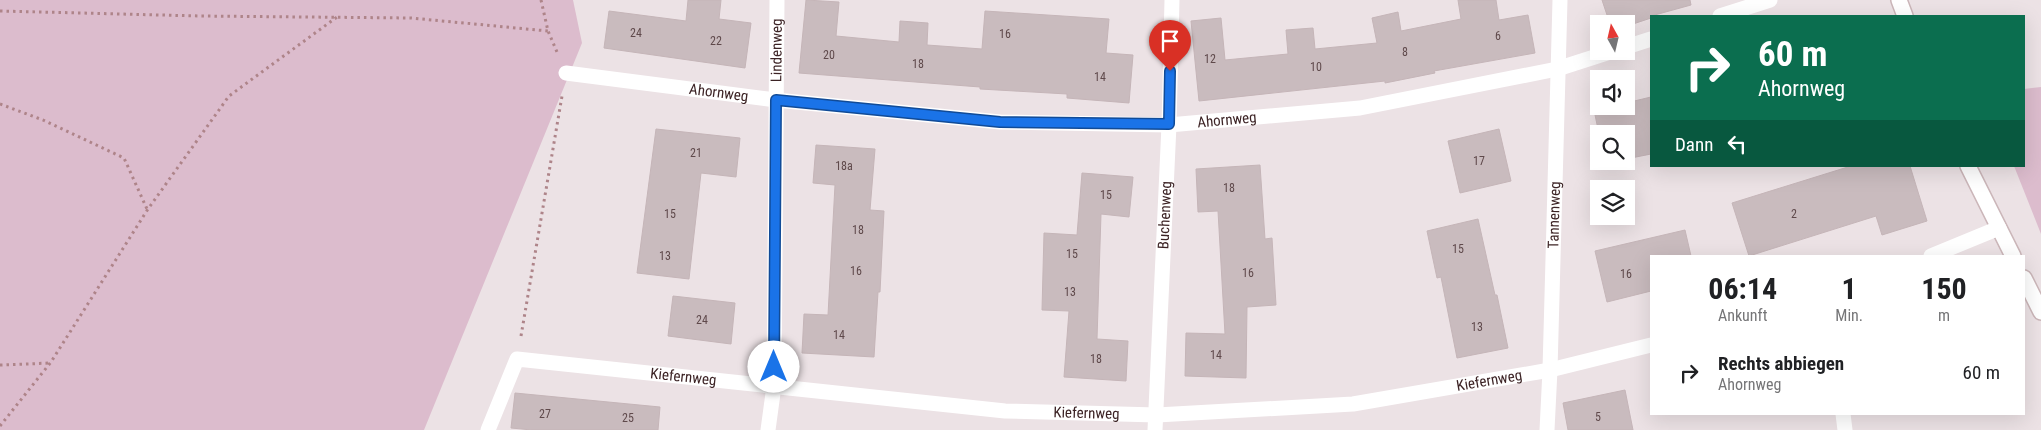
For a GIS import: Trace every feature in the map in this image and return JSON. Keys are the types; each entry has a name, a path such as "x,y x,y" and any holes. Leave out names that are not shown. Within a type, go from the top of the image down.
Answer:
{"street":[{"name":"Lindenweg","path":"768,430 774,386 777,0"},
{"name":"Buchenweg","path":"1156,422 1169,124 1172,0"},
{"name":"Tannenweg","path":"1547,430 1560,0"},
{"path":"1723,15 1770,0"},
{"path":"1899,0 1904,15"},
{"path":"1635,44 1650,39"},
{"name":"Ahornweg","path":"566,73 776,100 1000,122 1169,124 1360,108 1557,69 1590,58"},
{"path":"1968,167 2012,255"},
{"path":"1933,255 1999,228"},
{"path":"2025,280 2041,312"},
{"name":"Kiefernweg","path":"517,359 1005,411 1156,422 1353,404 1550,370 1650,345"},
{"path":"488,430 517,359"},
{"path":"1843,415 1845,430"}],"path":[{"path":"517,359 566,73 548,31 541,0"},
{"path":"0,11 200,16 411,18 548,31"},
{"path":"0,426 51,362 148,209 229,96 338,17"},
{"path":"0,104 43,120 124,158 148,209"},
{"path":"0,365 51,362"}],"shaded area":[{"path":"0,0 573,0 582,43 424,430 0,430"},
{"path":"2041,87 2041,234 2014,167 2025,167 2025,89"}],"building":[{"path":"688,0 721,0 719,19 751,23 745,68 604,48 609,11 686,21"},
{"path":"806,0 839,2 836,36 899,42 900,21 928,23 927,45 982,49 985,11 1109,19 1106,53 1133,55 1129,103 1067,98 1067,94 980,89 980,87 799,73"},
{"path":"1458,0 1496,0 1499,20 1528,15 1535,53 1434,71 1435,73 1385,83 1385,81 1199,101 1191,21 1221,18 1225,60 1288,54 1286,30 1313,28 1315,49 1377,43 1372,18 1398,12 1401,31 1461,19"},
{"path":"1602,0 1690,0 1691,5 1650,15 1650,18 1635,23 1635,15 1607,15"},
{"path":"1650,97 1650,154 1635,157 1635,125 1597,125 1595,115 1635,115 1635,101"},
{"path":"656,129 740,138 736,177 701,173 689,279 637,273"},
{"path":"1499,129 1511,181 1460,193 1448,141"},
{"path":"816,145 875,149 870,210 884,211 880,292 878,292 874,357 802,353 804,314 828,315 835,185 813,183"},
{"path":"1260,165 1265,239 1272,238 1276,305 1247,307 1246,378 1185,376 1186,333 1225,334 1218,211 1198,212 1196,169"},
{"path":"1848,167 1910,167 1927,221 1882,235 1876,216 1749,255 1732,203"},
{"path":"1082,173 1133,177 1129,217 1101,214 1097,339 1128,341 1126,381 1064,377 1069,311 1042,310 1044,233 1077,235"},
{"path":"1478,219 1508,348 1457,358 1441,277 1437,278 1427,231"},
{"path":"1685,230 1691,255 1650,255 1650,291 1607,302 1595,251"},
{"path":"673,296 735,303 731,344 668,336"},
{"path":"1625,390 1633,430 1568,430 1563,403"},
{"path":"515,393 660,407 658,430 532,430 511,428"}],"route":[{"path":"774,367 776,100 1000,122 1169,124 1170,71"}]}
